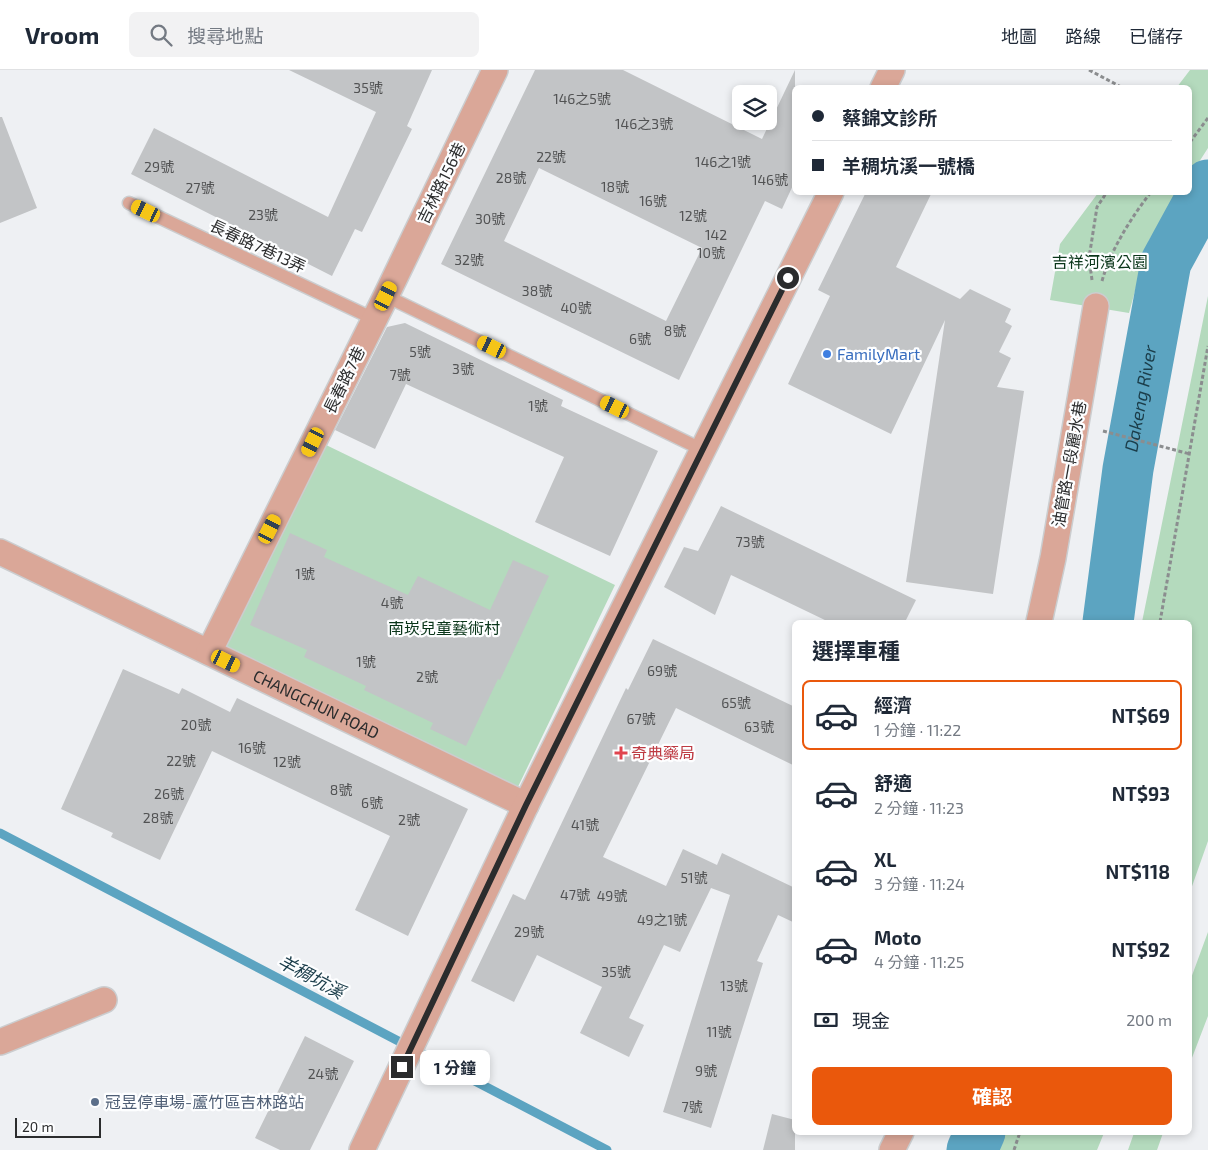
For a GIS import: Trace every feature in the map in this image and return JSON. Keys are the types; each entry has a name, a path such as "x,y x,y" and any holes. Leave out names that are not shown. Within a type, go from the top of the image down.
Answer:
{"street":[{"name":"吉林路156巷","path":"386,296 495,70"},
{"path":"885,85 892,70"},
{"path":"362,1150 526,805 830,195"},
{"name":"長春路7巷","path":"209,652 386,296"},
{"name":"油管路一段麗水巷","path":"1039,620 1053,558 1096,306"},
{"name":"CHANGCHUN ROAD","path":"0,552 526,805"},
{"path":"0,1042 104,1000"},
{"path":"892,1150 899,1135"}],"lane":[{"name":"長春路7巷13弄","path":"129,203 374,319"},
{"path":"386,296 703,450"}],"path":[{"path":"1090,70 1118,85"},
{"path":"1192,139 1208,118"},
{"path":"1096,306 1089,258 1097,206 1105,195"},
{"path":"1096,306 1106,266 1135,213 1149,195"},
{"path":"1160,620 1208,346"},
{"path":"1102,431 1190,454"},
{"path":"1014,1150 1019,1135"}],"green space":[{"path":"1190,70 1208,70 1208,148 1192,173 1192,85 1179,85"},
{"name":"吉祥河濱公園","path":"1097,195 1179,195 1149,240 1129,313 1050,300 1060,244"},
{"path":"1208,296 1208,841 1192,886 1192,620 1142,620"},
{"name":"南崁兒童藝術村","path":"324,444 615,585 516,791 225,648"},
{"path":"1208,932 1208,1016 1192,1058 1192,976"},
{"path":"996,1135 1103,1135 1097,1150 991,1150"},
{"path":"1133,1135 1162,1135 1157,1150 1128,1150"}],"building":[{"path":"289,70 432,70 407,126 412,129 362,232 355,229 332,276 131,174 154,128 328,217 376,112"},
{"path":"535,70 623,70 732,124 732,130 744,130 762,139 766,130 777,130 777,108 795,70 795,85 792,85 792,187 782,209 765,201 679,380 441,264","holes":["539,168 702,248 666,321 504,241"]},
{"path":"0,117 2,117 37,208 0,223"},
{"path":"865,195 931,195 896,267 960,299 970,289 1011,309 1005,322 1012,326 999,352 1011,358 997,387 1024,391 993,594 906,582 945,320 891,434 788,384 830,296 818,290"},
{"path":"405,323 563,400 561,406 658,451 610,556 535,522 564,457 406,384 375,449 335,430 387,327"},
{"path":"721,506 916,600 906,620 825,620 731,575 715,615 664,587 684,547 698,551"},
{"path":"290,533 327,550 324,557 408,595 418,576 490,610 513,560 549,576 500,680 498,679 466,746 430,729 433,723 364,690 366,686 304,657 307,650 250,625"},
{"path":"653,639 792,706 792,765 676,708 603,857 666,886 683,849 717,865 722,853 792,887 792,922 778,915 757,961 763,963 711,1128 663,1112 730,895 711,888 680,952 664,945 629,1018 644,1025 629,1057 580,1033 602,987 537,955 514,1002 471,981 513,894 525,900 626,688 628,690"},
{"path":"123,669 179,694 182,688 230,712 237,698 468,809 408,936 355,910 390,836 212,751 160,860 111,837 113,833 61,809"},
{"path":"305,1036 354,1061 310,1150 280,1150 255,1138"},
{"path":"772,1114 792,1119 792,1135 795,1135 795,1150 763,1150"}],"waterway":[{"name":"Dakeng River","path":"1108,620 1128,469 1166,262 1208,185"},
{"name":"羊稠坑溪","path":"0,833 607,1150"},
{"name":"Dakeng River","path":"972,1150 979,1135"}],"place":[{"name":"FamilyMart","path":"827,354"},
{"name":"奇典藥局","path":"621,753"},
{"name":"冠昱停車場-蘆竹區吉林路站","path":"95,1102"}],"route":[{"path":"402,1067 526,805 788,278"}]}
